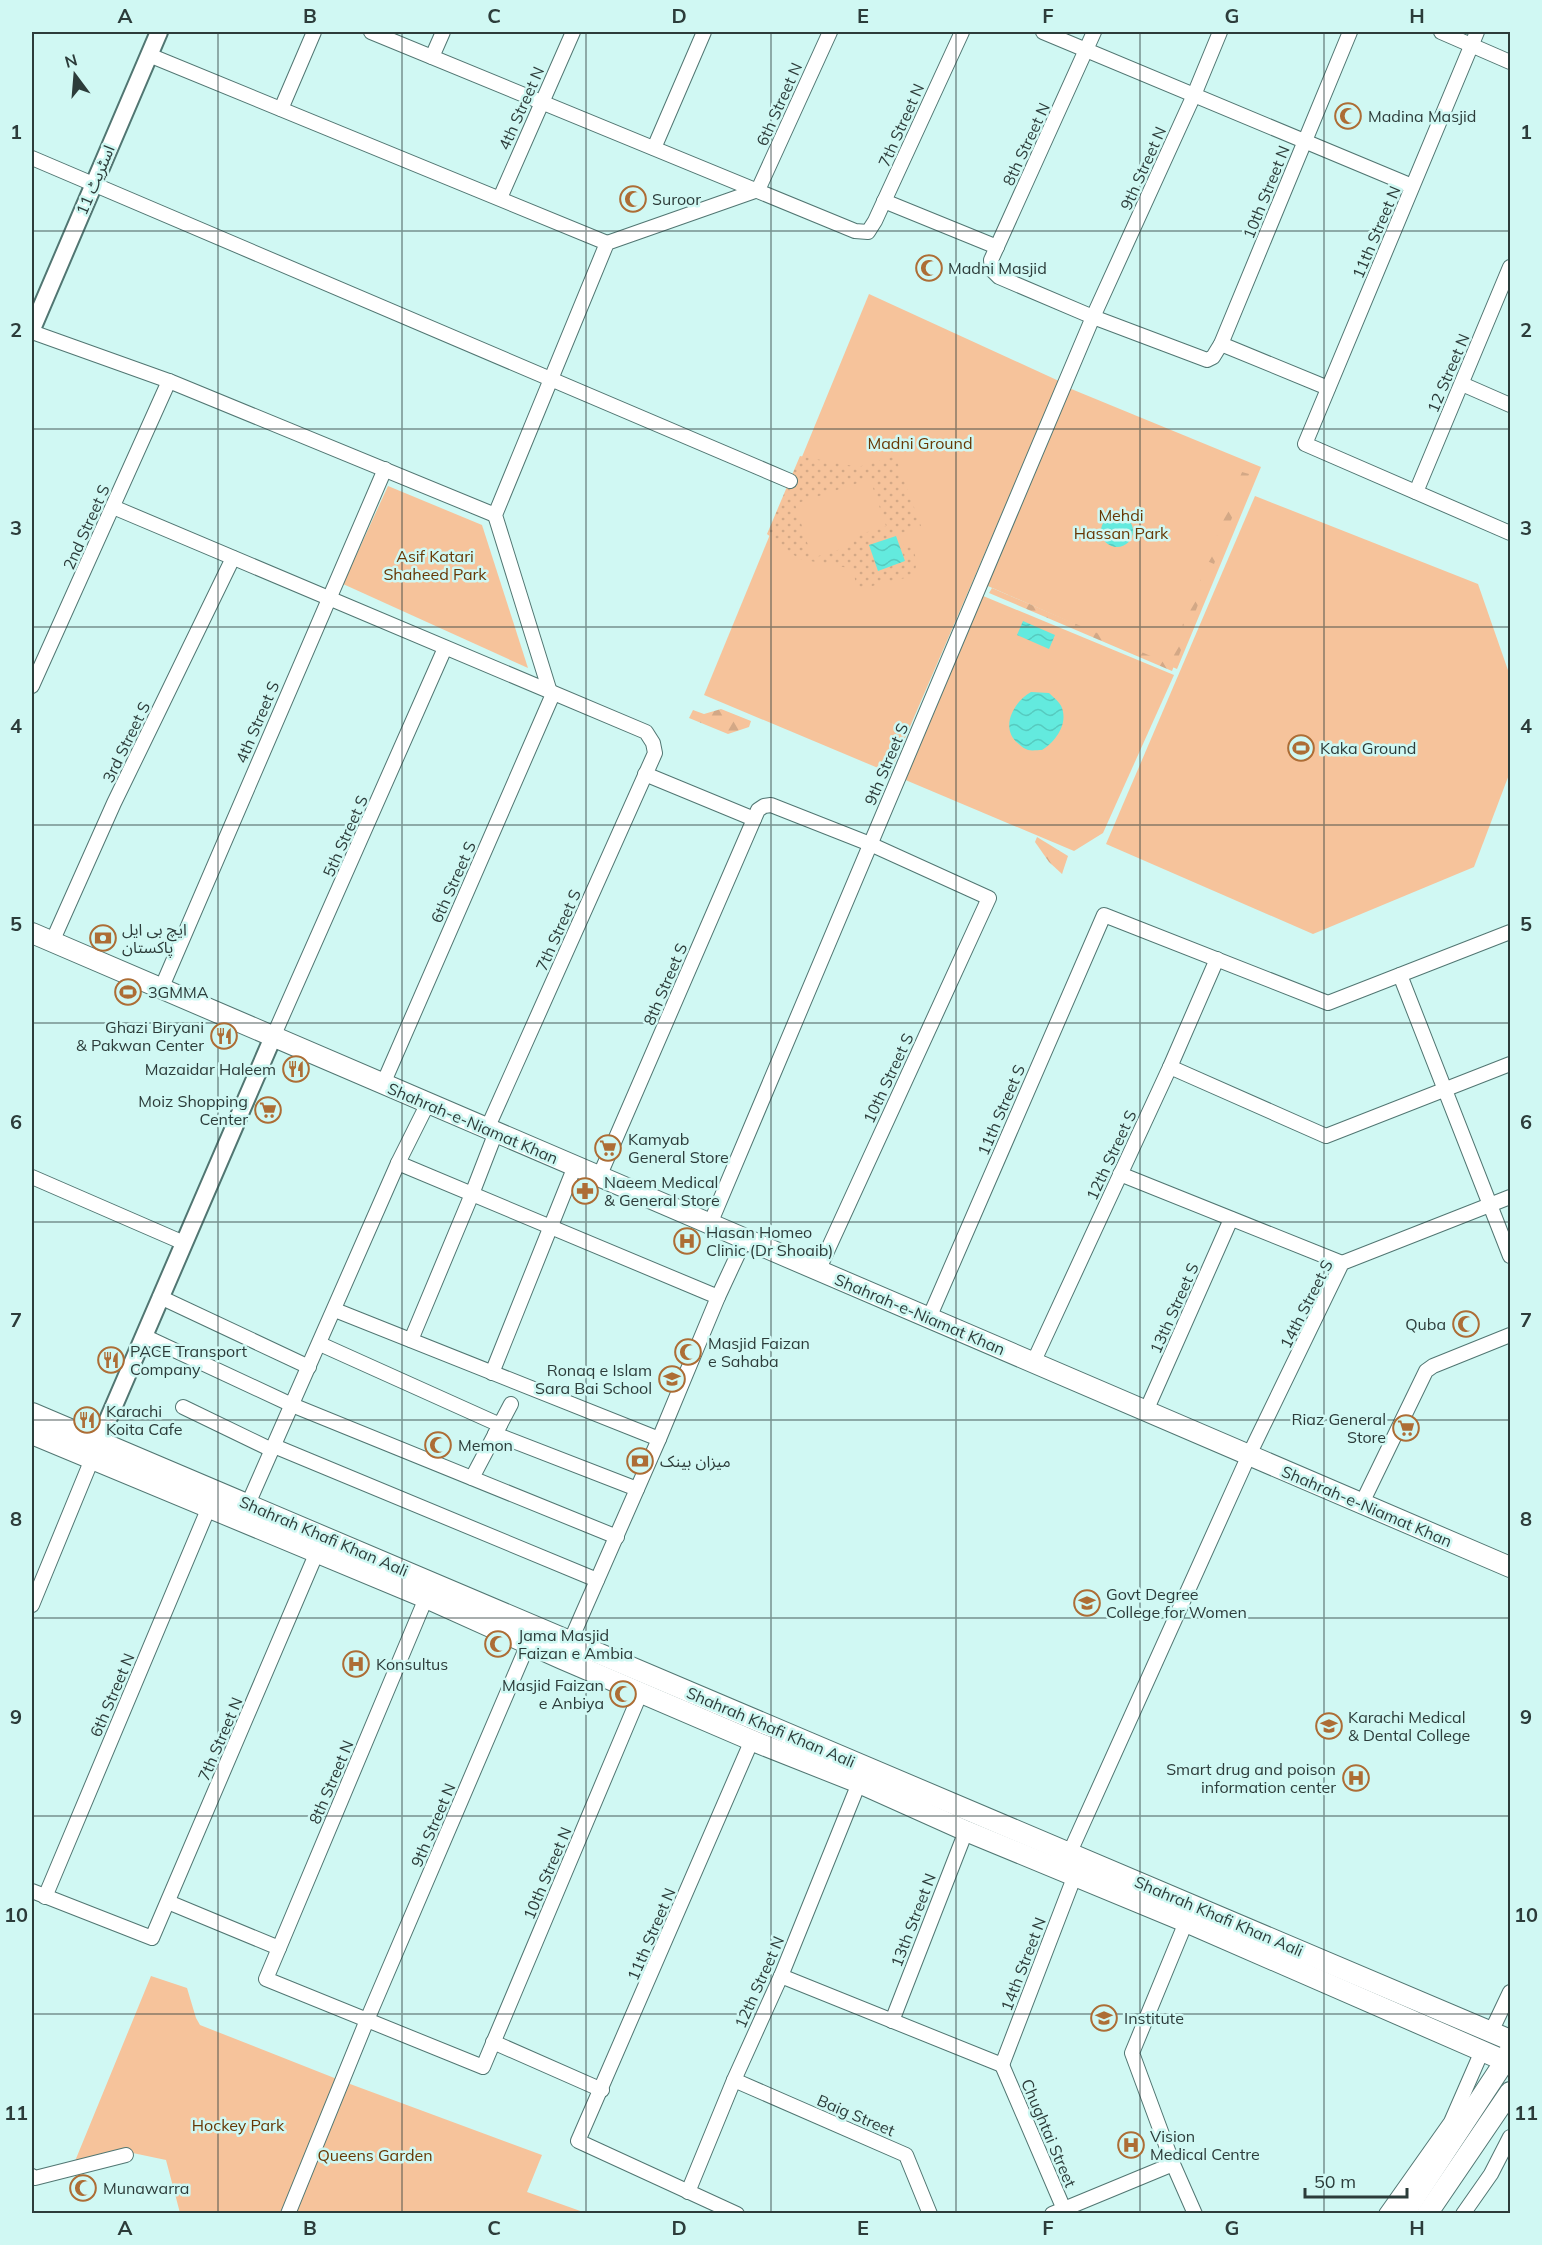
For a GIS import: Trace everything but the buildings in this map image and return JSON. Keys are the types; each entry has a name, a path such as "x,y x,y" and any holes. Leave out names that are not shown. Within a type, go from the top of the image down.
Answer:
{"main road":[{"name":"Shahrah-e-Niamat Khan","path":"32,933 1510,1567"},
{"name":"Shahrah Khafi Khan Aali","path":"32,1413 95,1450 209,1507 426,1598 528,1644 562,1645 641,1692 755,1741 969,1824 1070,1852 1510,2040"},
{"name":"Shahrah Khafi Khan Aali","path":"32,1434 95,1450 248,1504 562,1645 766,1724 1076,1875 1482,2051 1509,2058"},
{"path":"755,1741 766,1724"},
{"path":"1404,2214 1509,2058"},
{"path":"1427,2214 1510,2092"}],"street":[{"name":"اسٹریٹ 11","path":"32,330 159,32"},
{"path":"281,109 314,32"},
{"path":"371,32 758,190"},
{"path":"432,57 443,32"},
{"name":"4th Street N","path":"500,198 573,32"},
{"path":"654,148 704,32"},
{"name":"6th Street N","path":"758,190 830,32"},
{"name":"7th Street N","path":"758,190 855,231 868,232 962,32"},
{"path":"1043,32 1412,186"},
{"name":"8th Street N","path":"1093,317 999,277 992,270 991,260 1094,32"},
{"name":"9th Street N","path":"1093,317 1194,95 1220,32"},
{"name":"10th Street N","path":"1093,317 1207,360 1213,357 1221,344 1350,32"},
{"path":"1441,32 1510,62"},
{"name":"11th Street N","path":"1416,492 1305,444 1477,32"},
{"path":"149,55 607,243 758,190"},
{"path":"32,158 790,481"},
{"path":"884,201 997,247"},
{"path":"551,693 495,515 607,243"},
{"name":"12 Street N","path":"1416,492 1510,269"},
{"name":"9th Street S","path":"710,1224 1093,317"},
{"path":"32,330 169,381 495,515"},
{"path":"1221,344 1328,388"},
{"name":"2nd Street S","path":"32,686 169,381"},
{"path":"1461,384 1510,405"},
{"name":"4th Street S","path":"161,989 385,469"},
{"path":"1416,492 1510,533"},
{"path":"113,507 551,693"},
{"name":"3rd Street S","path":"52,942 114,803 233,558"},
{"name":"5th Street S","path":"273,1036 445,648"},
{"name":"7th Street S","path":"411,1340 472,1194 491,1130 655,753 653,743 646,732 551,693"},
{"name":"6th Street S","path":"383,1084 551,693"},
{"path":"645,774 754,819"},
{"name":"8th Street S","path":"599,1177 758,810 771,805 870,844"},
{"name":"10th Street S","path":"818,1271 989,898 870,844"},
{"name":"11th Street S","path":"929,1318 1104,915 1217,959"},
{"path":"1217,959 1328,1003 1510,932"},
{"name":"12th Street S","path":"1033,1363 1170,1067 1217,959"},
{"path":"1400,975 1510,1256"},
{"path":"32,1605 95,1450 273,1036"},
{"path":"1170,1067 1326,1136 1510,1064"},
{"path":"248,1504 398,1163 428,1103"},
{"path":"398,1163 718,1297"},
{"path":"492,1373 575,1166"},
{"path":"1120,1174 1342,1263"},
{"path":"32,1177 184,1243"},
{"name":"14th Street S","path":"1070,1852 1249,1455 1342,1263 1510,1197"},
{"name":"13th Street S","path":"1146,1411 1231,1219"},
{"path":"562,1645 617,1537 718,1297 745,1239"},
{"path":"160,1297 309,1367"},
{"path":"335,1310 659,1439"},
{"path":"1362,1503 1426,1371 1433,1366 1510,1335"},
{"path":"144,1336 292,1405 617,1537"},
{"path":"320,1344 497,1429 637,1488"},
{"path":"472,1478 510,1404"},
{"path":"183,1407 273,1448 597,1580"},
{"name":"6th Street N","path":"35,1893 209,1507"},
{"name":"7th Street N","path":"35,1893 152,1938 317,1552"},
{"name":"8th Street N","path":"367,2019 266,1979 426,1598"},
{"name":"9th Street N","path":"288,2214 367,2019 528,1644"},
{"name":"10th Street N","path":"367,2019 483,2067 641,1692"},
{"name":"11th Street N","path":"688,2192 578,2141 755,1741"},
{"name":"12th Street N","path":"688,2192 734,2080 781,1976 860,1783"},
{"name":"13th Street N","path":"892,2021 969,1824"},
{"name":"14th Street N","path":"1002,2065 1076,1875"},
{"path":"168,1902 279,1948"},
{"path":"1186,1922 1132,2053 1173,2164 1195,2214"},
{"path":"781,1976 1002,2065"},
{"path":"1491,2032 1510,1992"},
{"path":"494,2042 602,2090"},
{"path":"1386,2214 1451,2122 1482,2051"},
{"name":"Chughtai Street","path":"1002,2065 1060,2212"},
{"name":"Baig Street","path":"734,2080 906,2155 930,2214"},
{"path":"1463,2214 1491,2174 1510,2137"},
{"path":"32,2176 36,2178 126,2155"},
{"path":"1060,2212 1173,2164"},
{"path":"688,2192 737,2214"}],"green space":[{"name":"Madni Ground","path":"869,294 1059,381 890,773 704,695"},
{"name":"Mehdi Hassan Park","path":"1064,386 1261,467 1177,669 981,583"},
{"path":"800,456 858,467 895,456 921,526 869,545 878,571 905,561 900,546 911,542 916,563 913,576 856,590 854,569 799,559 767,534","holes":["870,479 886,526 852,537 854,545 812,558 795,504"]},
{"path":"1242,472 1249,474 1214,564 1207,561"},
{"name":"Asif Katari Shaheed Park","path":"388,486 482,525 528,668 343,584"},
{"path":"1255,496 1478,584 1510,676 1510,772 1474,867 1313,934 1106,844"},
{"path":"1202,576 1208,578 1178,658 1171,654"},
{"path":"992,588 1174,666 1172,671 989,593"},
{"path":"976,593 1174,675 1103,833 1074,851 896,776"},
{"path":"721,709 751,721 749,727 728,734 689,718 693,710 704,714"},
{"path":"1037,837 1068,856 1062,874 1049,862 1035,842"},
{"name":"Hockey Park","path":"151,1976 187,1988 200,2025 342,2081 542,2155 527,2192 586,2213 180,2213 166,2160 128,2152 73,2166"}],"water":[{"path":"1117,515 1128,520 1133,531 1128,542 1117,547 1106,542 1101,531 1106,520"},
{"path":"896,536 905,561 878,571 869,545"},
{"path":"1023,621 1055,635 1049,649 1017,635"},
{"path":"1031,692 1049,693 1062,708 1062,727 1042,750 1025,749 1010,732 1010,717 1018,703"}],"place":[{"name":"Madina Masjid","path":"1348,116"},
{"name":"Suroor","path":"633,199"},
{"name":"Madni Masjid","path":"929,268"},
{"name":"Kaka Ground","path":"1301,748"},
{"name":"ایچ بی ایل پاکستان","path":"103,938"},
{"name":"3GMMA","path":"128,992"},
{"name":"Ghazi Biryani & Pakwan Center","path":"224,1036"},
{"name":"Mazaidar Haleem","path":"296,1069"},
{"name":"Moiz Shopping Center","path":"268,1110"},
{"name":"Kamyab General Store","path":"608,1148"},
{"name":"Naeem Medical & General Store","path":"585,1191"},
{"name":"Hasan Homeo Clinic (Dr Shoaib)","path":"687,1241"},
{"name":"Quba","path":"1466,1324"},
{"name":"Masjid Faizan e Sahaba","path":"688,1352"},
{"name":"PACE Transport Company","path":"111,1360"},
{"name":"Ronaq e Islam Sara Bai School","path":"672,1379"},
{"name":"Karachi Koita Cafe","path":"87,1420"},
{"name":"Riaz General Store","path":"1406,1428"},
{"name":"Memon","path":"438,1445"},
{"name":"میزان بینک","path":"640,1461"},
{"name":"Govt Degree College for Women","path":"1087,1603"},
{"name":"Jama Masjid Faizan e Ambia","path":"498,1644"},
{"name":"Konsultus","path":"356,1664"},
{"name":"Masjid Faizan e Anbiya","path":"623,1694"},
{"name":"Karachi Medical & Dental College","path":"1329,1726"},
{"name":"Smart drug and poison information center","path":"1356,1778"},
{"name":"Institute","path":"1104,2018"},
{"name":"Vision Medical Centre","path":"1131,2145"},
{"name":"Munawarra","path":"83,2188"}],"park label":[{"name":"Queens Garden","path":"375,2155"}]}
